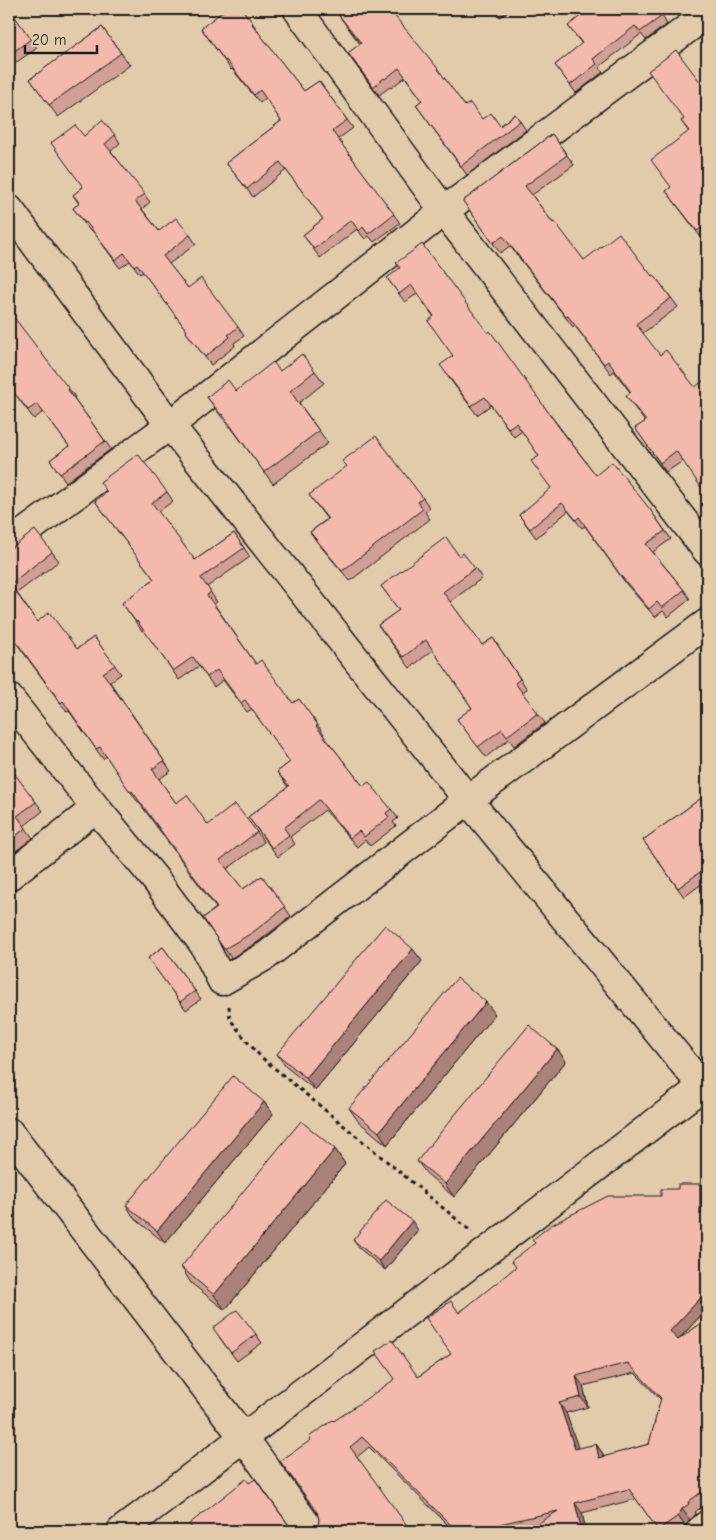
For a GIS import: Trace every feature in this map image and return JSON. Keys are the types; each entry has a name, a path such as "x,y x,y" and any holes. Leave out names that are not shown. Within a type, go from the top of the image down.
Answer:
{"street":[{"path":"297,9 444,211 707,551"},
{"path":"9,544 170,425 444,211 701,17"},
{"path":"9,210 170,425 468,800 706,1087 491,1248 121,1531"},
{"path":"9,698 155,879 204,945 222,981 268,955 468,800 707,623"},
{"path":"9,876 96,808"},
{"path":"13,1148 244,1438 311,1531"},
{"path":"700,1531 707,1525"}],"path":[{"path":"222,981 228,1000 230,1019 261,1057 491,1248"}],"building":[{"path":"226,9 242,9 304,91 319,81 347,120 332,131 394,214 368,234 363,227 359,231 351,220 314,249 303,235 323,219 280,162 247,189 226,163 281,121 260,90 254,95 225,61 201,28"},
{"path":"334,9 389,9 435,65 465,106 470,103 482,119 491,113 500,126 515,114 520,121 461,166 416,105 422,100 399,68 373,87 348,53 361,43"},
{"path":"589,9 656,9 662,16 640,32 635,26 593,59 597,64 570,85 555,65 582,43 568,26"},
{"path":"15,17 31,39 9,55 9,22"},
{"path":"102,27 121,53 49,105 30,79"},
{"path":"676,50 707,91 707,237 701,228 697,231 666,191 671,187 651,160 689,131 681,121 684,119 648,71"},
{"path":"102,120 115,135 105,144 145,194 135,201 159,231 176,218 190,235 163,256 188,288 201,278 238,327 228,335 230,337 205,357 137,264 134,266 124,253 115,260 73,208 80,203 73,195 83,187 51,143 75,125 84,136"},
{"path":"552,134 567,155 525,186 584,260 619,233 671,298 636,324 660,355 666,350 695,387 707,378 707,496 676,451 660,463 635,428 646,421 626,396 631,392 608,361 604,364 503,236 493,243 463,201"},
{"path":"422,244 488,333 490,331 561,430 596,475 612,462 665,531 646,544 684,590 662,608 657,602 649,609 621,576 579,517 576,520 562,503 530,529 519,515 551,488 531,461 539,456 516,423 508,428 485,397 471,406 440,365 453,356 428,321 434,316 411,285 399,294 387,278 400,268 396,263"},
{"path":"9,311 69,389 105,441 60,474 50,460 69,446 37,404 28,410 12,390 14,388 9,381"},
{"path":"302,354 315,371 290,391 319,431 264,472 222,414 207,397 228,380 236,391 273,362 280,371"},
{"path":"376,436 423,498 418,502 423,509 342,571 310,532 328,519 309,495 347,466 342,461"},
{"path":"138,454 167,492 152,503 195,560 234,533 244,548 201,578 211,592 207,595 256,664 261,660 293,703 299,699 318,725 316,726 363,786 369,782 391,809 386,813 389,817 364,837 359,831 350,838 319,800 284,828 289,835 272,848 248,817 289,786 277,772 290,762 245,700 241,703 217,670 207,677 193,657 173,671 122,603 154,579 95,501 107,492 100,482"},
{"path":"35,530 52,552 10,584 37,622 49,612 77,649 94,637 115,665 103,673 164,761 152,769 176,803 187,795 208,825 235,804 257,832 220,860 243,889 262,876 285,907 252,933 224,949 203,918 217,908 132,791 130,792 100,747 96,749 63,701 61,703 9,632 9,550"},
{"path":"446,537 459,556 463,553 475,568 443,592 482,645 493,638 520,679 515,683 538,713 507,736 502,729 478,747 457,719 472,708 426,640 403,657 378,625 399,610 381,586"},
{"path":"14,773 36,802 17,816 26,828 9,841 9,777"},
{"path":"707,794 707,867 678,888 643,840"},
{"path":"385,925 413,949 306,1078 277,1054"},
{"path":"163,947 195,991 180,1002 148,958"},
{"path":"457,978 486,1002 379,1132 349,1108"},
{"path":"529,1025 557,1049 445,1184 417,1161"},
{"path":"233,1076 264,1102 157,1231 126,1205"},
{"path":"301,1121 335,1149 214,1295 181,1267"},
{"path":"678,1184 700,1184 700,1215 707,1207 707,1291 670,1331 678,1340 707,1319 707,1488 688,1502 689,1504 682,1509 678,1516 658,1530 629,1489 575,1503 582,1531 526,1531 558,1511 468,1531 457,1531 362,1437 350,1447 411,1531 315,1531 318,1527 319,1519 317,1512 280,1461 311,1440 309,1437 395,1379 375,1351 392,1340 418,1377 451,1354 426,1318 451,1301 459,1313 516,1267 511,1261 535,1243 532,1240 551,1225 608,1196 661,1196 661,1189 678,1189","holes":["628,1363 661,1398 649,1444 599,1458 596,1444 575,1449 559,1403 581,1397 576,1376"]},
{"path":"386,1200 412,1221 379,1261 353,1240"},
{"path":"237,1310 256,1334 231,1353 213,1328"},
{"path":"246,1479 249,1483 255,1479 293,1531 195,1531 189,1524"}]}
